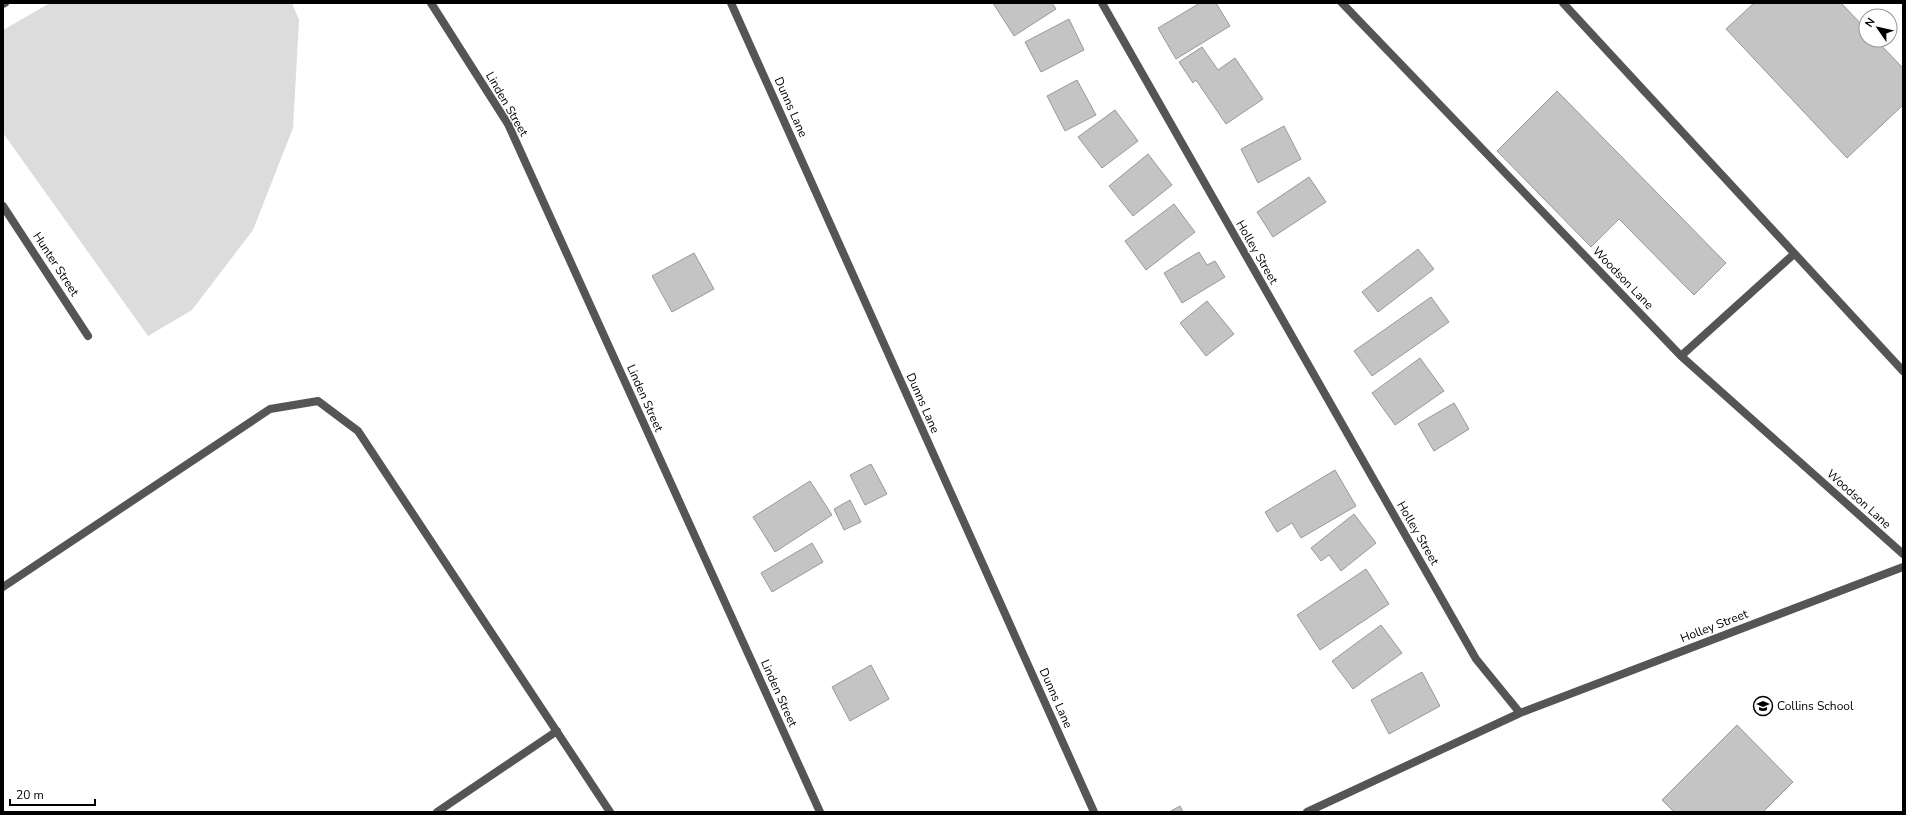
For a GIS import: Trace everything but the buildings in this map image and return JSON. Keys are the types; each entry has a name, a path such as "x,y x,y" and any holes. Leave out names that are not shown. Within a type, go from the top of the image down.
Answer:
{"street":[{"name":"Linden Street","path":"431,3 508,124 820,812"},
{"name":"Dunns Lane","path":"731,3 1094,812"},
{"name":"Holley Street","path":"1102,3 1476,659 1520,713 1903,567"},
{"name":"Woodson Lane","path":"1342,3 1681,356 1903,554"},
{"path":"1563,3 1903,371"},
{"name":"Hunter Street","path":"3,206 88,336"},
{"path":"1681,356 1794,254"},
{"path":"3,587 270,409 318,401 358,431 610,812"},
{"path":"1307,812 1520,713"},
{"path":"437,812 557,732"}],"shaded area":[{"path":"50,3 292,3 299,20 293,128 253,230 192,310 148,336 3,133 3,30"}],"place":[{"name":"Collins School","path":"1763,706"}]}
